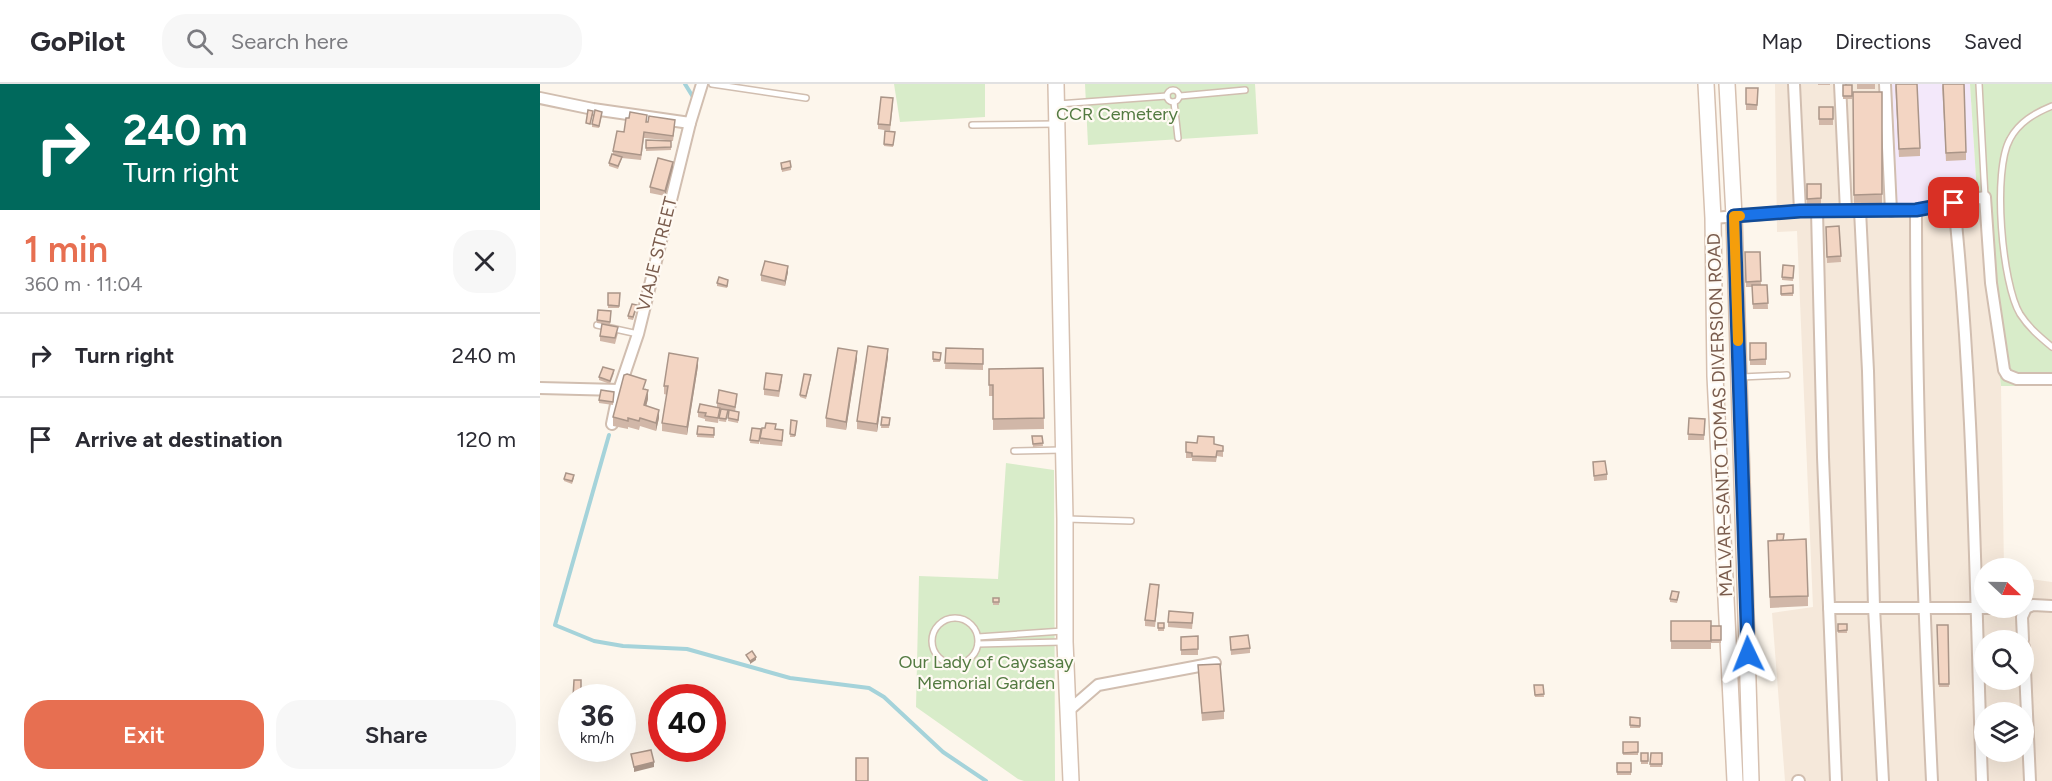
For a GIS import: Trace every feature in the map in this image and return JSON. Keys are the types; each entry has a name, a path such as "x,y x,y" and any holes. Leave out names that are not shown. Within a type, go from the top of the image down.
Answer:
{"street":[{"name":"VIAJE STREET","path":"612,424 619,390 638,334 690,123 702,84"},
{"path":"1056,84 1064,450 1065,636 1071,781"},
{"name":"MALVAR–SANTO TOMAS DIVERSION ROAD","path":"1707,84 1713,218 1715,376 1735,781"},
{"name":"MALVAR–SANTO TOMAS DIVERSION ROAD","path":"1727,84 1734,216 1751,781"},
{"path":"1794,84 1800,211"},
{"path":"1840,84 1846,211"},
{"path":"1886,84 1891,211"},
{"path":"540,98 593,109 690,123"},
{"path":"1713,218 1800,211 1916,210 1985,197 1991,283 2004,370 2007,375 2017,379 2052,379"},
{"path":"1954,203 1967,379 1974,579"},
{"path":"1860,210 1868,371 1874,607 1883,781"},
{"path":"1916,210 1916,348 1932,781"},
{"path":"1817,211 1823,457 1836,781"},
{"path":"540,388 619,390"},
{"path":"2034,605 2052,606"},
{"path":"1829,608 1974,608"},
{"path":"1975,618 1982,781"},
{"path":"1068,711 1098,685 1215,663"},
{"path":"2026,690 2030,781"}],"lane":[{"path":"712,84 806,98"},
{"path":"1979,84 1985,197"},
{"path":"1167,96 1173,87 1180,96"},
{"path":"1174,102 1180,96 1245,90"},
{"path":"1056,104 1167,96"},
{"path":"1167,96 1174,102"},
{"path":"1174,102 1178,138"},
{"path":"2052,106 2024,120 2010,139 2002,161 2000,225 2011,286 2019,313 2033,332 2052,347"},
{"path":"972,125 1058,124"},
{"path":"597,325 638,334"},
{"path":"1739,377 1787,375"},
{"path":"1014,451 1064,450"},
{"path":"1065,519 1131,521"},
{"path":"956,618 971,625 978,641 975,653 969,659 953,664 945,662 938,656 933,640 940,625 956,618"},
{"path":"978,641 1065,636"},
{"path":"978,641 1065,636"}],"shaded area":[{"path":"1775,84 1892,84 1897,208 1977,193 2001,386 2004,558 1974,558 1974,618 2034,618 2034,579 2052,582 2052,781 1785,781 1772,613 1813,607 1797,231 1777,232"},
{"path":"1892,84 1970,84 1977,193 1897,209"}],"green space":[{"path":"894,84 985,84 985,117 900,122"},
{"name":"CCR Cemetery","path":"1085,84 1255,84 1258,134 1088,145"},
{"path":"1970,84 2052,84 2052,386 2001,386 1977,193"},
{"name":"Our Lady of Caysasay Memorial Garden","path":"1006,463 1054,470 1055,781 1018,779 916,707 919,576 998,579"}],"building":[{"path":"1896,84 1917,84 1920,148 1899,149"},
{"path":"1943,84 1964,84 1966,152 1946,153"},
{"path":"1843,85 1852,85 1852,96 1843,96"},
{"path":"1746,88 1758,88 1757,105 1746,104"},
{"path":"1853,92 1882,92 1882,194 1854,195"},
{"path":"881,97 893,98 890,125 878,124"},
{"path":"1819,107 1833,107 1833,119 1819,119"},
{"path":"588,110 593,111 590,124 586,123"},
{"path":"595,110 602,112 599,126 592,124"},
{"path":"630,112 647,115 646,122 649,116 675,120 673,136 644,132 641,155 613,151 617,131 624,132 626,118 629,118"},
{"path":"885,131 895,132 893,145 884,144"},
{"path":"646,140 671,141 671,147 646,148"},
{"path":"612,154 622,157 618,166 609,163"},
{"path":"658,158 673,162 665,191 650,187"},
{"path":"790,161 791,167 782,169 781,163"},
{"path":"1807,184 1821,184 1821,198 1807,199"},
{"path":"1839,226 1841,256 1827,257 1826,227"},
{"path":"1745,252 1760,252 1761,281 1746,282"},
{"path":"765,261 788,266 785,281 761,275"},
{"path":"1783,265 1794,266 1793,278 1782,277"},
{"path":"719,277 728,280 727,286 717,283"},
{"path":"1752,285 1767,285 1768,303 1753,304"},
{"path":"1793,285 1793,293 1781,294 1781,286"},
{"path":"608,293 620,293 619,306 608,305"},
{"path":"632,304 637,305 633,317 628,316"},
{"path":"598,310 611,311 610,322 597,320"},
{"path":"602,324 618,327 615,338 600,336"},
{"path":"1750,343 1766,343 1766,359 1750,360"},
{"path":"868,346 888,349 877,424 857,421"},
{"path":"838,348 857,351 846,422 826,418"},
{"path":"946,348 983,349 983,364 945,363"},
{"path":"933,352 941,353 940,360 933,359"},
{"path":"669,353 698,358 687,427 662,423 668,386 664,386"},
{"path":"603,367 614,370 610,381 599,377"},
{"path":"1043,368 1044,418 993,419 993,385 989,385 989,369"},
{"path":"766,373 782,375 779,391 764,389"},
{"path":"804,374 811,375 806,396 800,395"},
{"path":"624,375 646,380 643,389 648,390 644,405 659,410 656,423 640,418 639,421 628,418 628,421 613,417"},
{"path":"601,390 614,392 613,402 599,400"},
{"path":"719,390 737,394 735,407 717,403"},
{"path":"700,404 720,408 718,418 705,416 706,413 698,412"},
{"path":"721,409 728,410 726,419 719,418"},
{"path":"729,410 739,412 738,420 728,418"},
{"path":"882,417 890,418 889,425 881,425"},
{"path":"1689,418 1705,419 1704,435 1688,434"},
{"path":"791,420 797,421 795,435 790,434"},
{"path":"766,423 776,424 775,429 783,430 782,441 760,438 762,428 765,428"},
{"path":"698,426 714,428 714,435 697,434"},
{"path":"752,428 761,429 759,441 750,440"},
{"path":"1032,436 1042,436 1043,443 1033,444"},
{"path":"1198,436 1214,437 1214,444 1223,446 1223,451 1217,451 1216,457 1192,456 1192,453 1186,452 1186,442 1197,443"},
{"path":"1605,461 1607,474 1594,476 1593,462"},
{"path":"566,473 574,475 572,481 564,479"},
{"path":"1777,534 1784,534 1783,540 1777,541"},
{"path":"1806,539 1808,596 1770,597 1768,541"},
{"path":"1150,584 1159,585 1155,621 1145,620"},
{"path":"1672,591 1679,592 1677,600 1670,599"},
{"path":"993,598 999,598 999,602 993,602"},
{"path":"1169,611 1193,613 1192,623 1168,622"},
{"path":"1671,621 1711,621 1711,641 1671,641"},
{"path":"1158,623 1164,623 1164,628 1158,628"},
{"path":"1838,624 1847,624 1847,630 1838,631"},
{"path":"1937,625 1948,625 1949,684 1939,684"},
{"path":"1711,626 1721,626 1721,640 1711,640"},
{"path":"1248,635 1250,648 1231,650 1230,637"},
{"path":"1198,636 1198,649 1181,650 1181,637"},
{"path":"752,651 756,657 750,661 746,655"},
{"path":"1220,664 1224,711 1202,713 1198,665"},
{"path":"574,680 581,680 581,684 574,684"},
{"path":"1534,685 1543,685 1544,694 1535,695"},
{"path":"1630,717 1640,718 1640,726 1630,725"},
{"path":"1623,742 1638,742 1638,752 1623,753"},
{"path":"648,751 648,762 654,762 634,767 633,762 636,762 636,753"},
{"path":"1641,753 1648,753 1648,761 1641,761"},
{"path":"1651,753 1662,753 1662,764 1650,764"},
{"path":"856,758 868,758 868,781 856,781"},
{"path":"1617,763 1631,763 1631,772 1617,772"}],"waterway":[{"path":"685,84 693,97"},
{"path":"609,435 555,625 594,641 623,646 687,649 790,678 869,688 884,697 943,752 986,781"}],"slow traffic":[{"path":"1738,341 1734,216 1740,216"}],"route":[{"path":"1748,654 1734,216 1800,211 1916,210 1954,203"}]}
